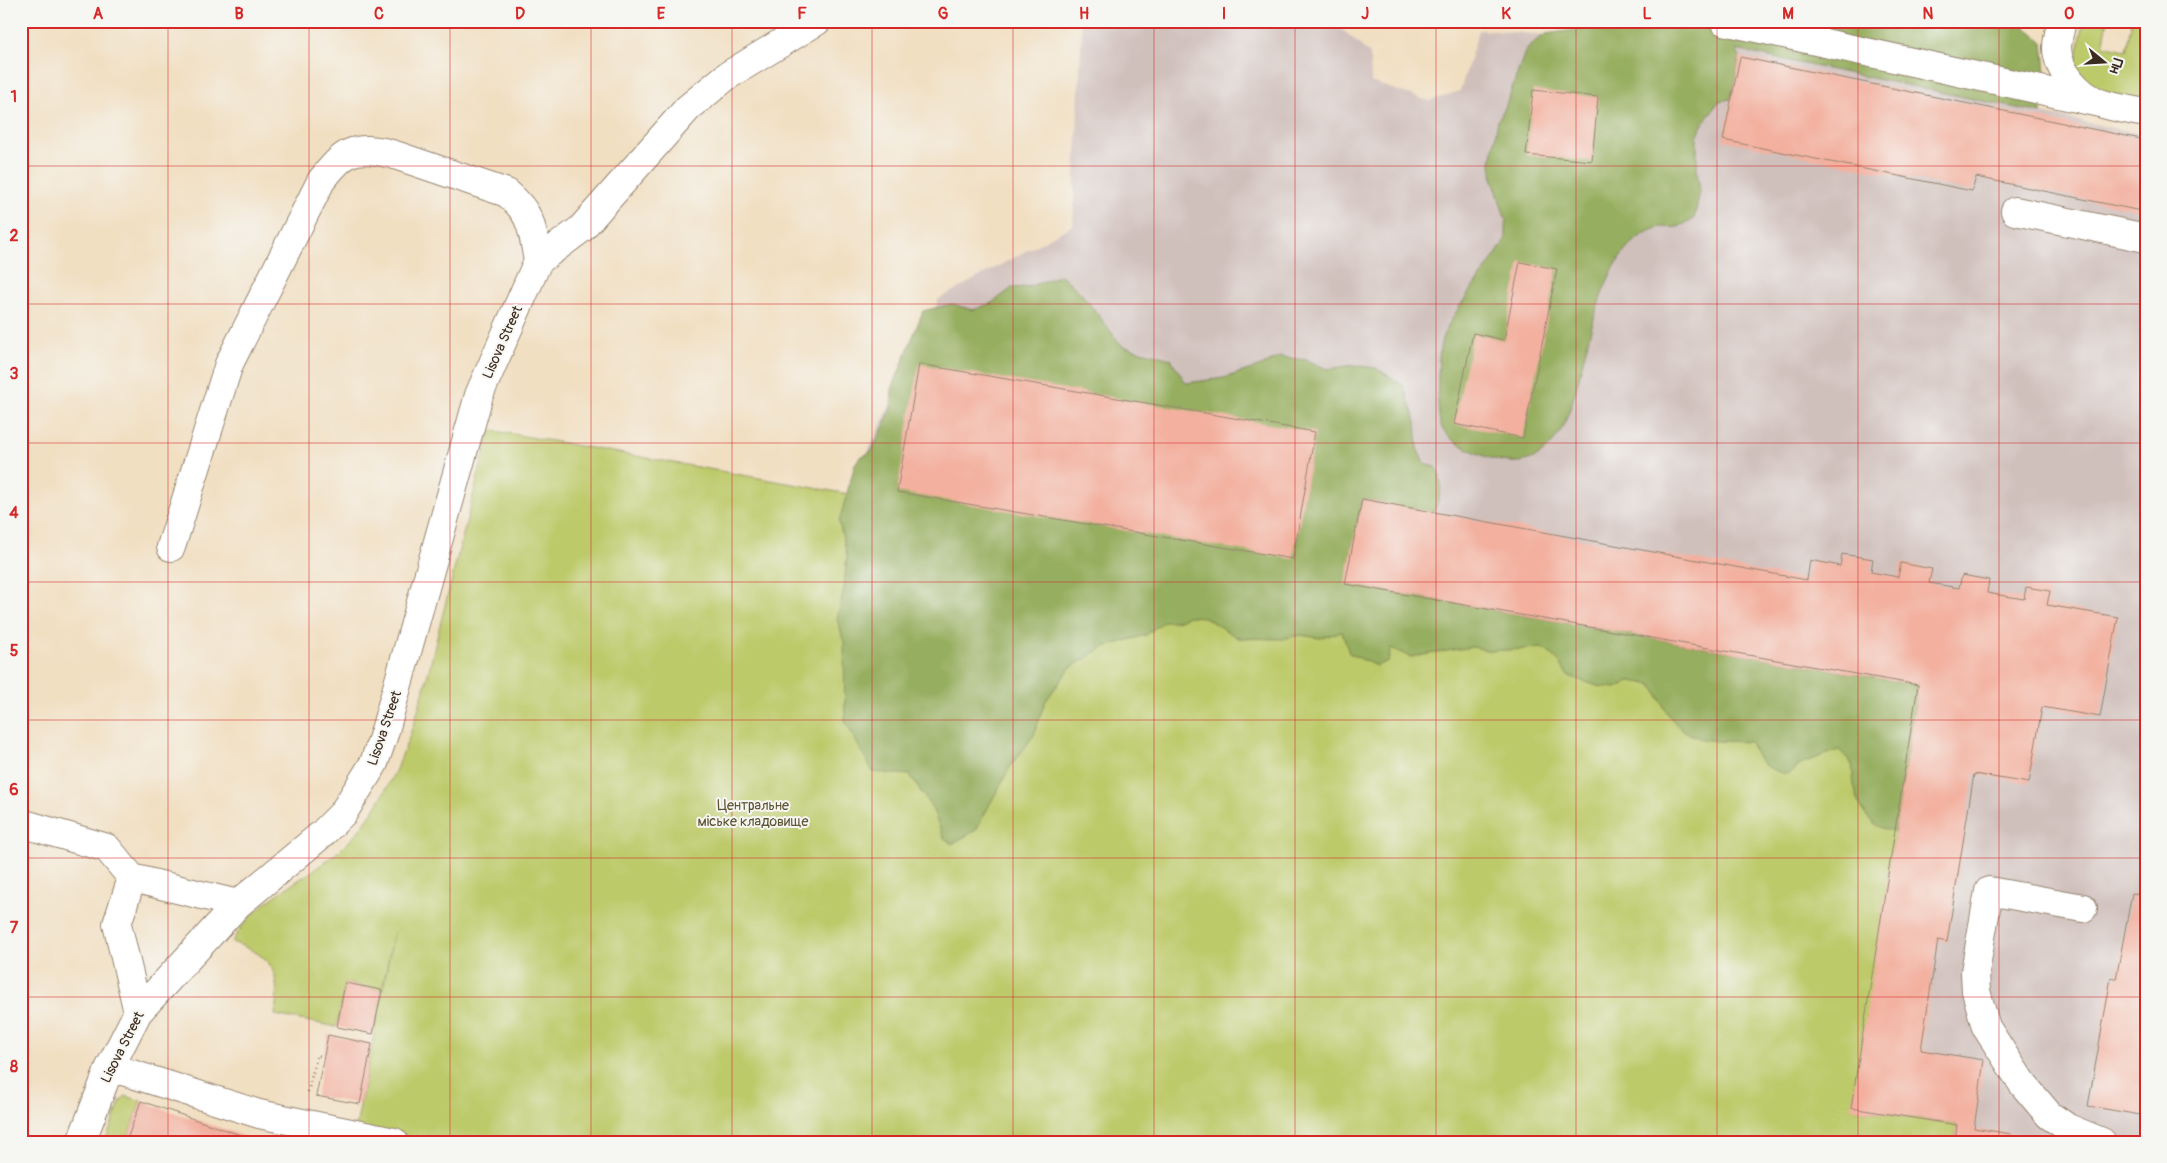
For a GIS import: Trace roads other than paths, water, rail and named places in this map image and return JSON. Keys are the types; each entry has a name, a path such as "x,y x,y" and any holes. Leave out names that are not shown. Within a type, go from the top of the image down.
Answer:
{"street":[{"name":"Lisova Street","path":"81,1142 110,1067 138,1012 238,904 322,834 343,813 374,763 384,734 479,395 538,261 581,229 688,108 727,76 817,21"},
{"path":"1724,21 2146,113"},
{"path":"2062,21 2057,50 2064,69 2083,93 2100,103"},
{"path":"171,547 228,364 321,181 335,162 353,150 373,149 507,193 522,206 531,224 538,261"},
{"path":"2014,211 2146,238"},
{"path":"21,823 107,848 132,878 238,904"},
{"path":"132,878 117,924 138,1012"},
{"path":"2083,908 1989,891 1975,972 1976,991 1986,1026 2036,1099 2058,1122 2102,1142"},
{"path":"110,1067 259,1114 394,1142"}],"park label":[{"name":"Центральне міське кладовище","path":"753,814"}]}
